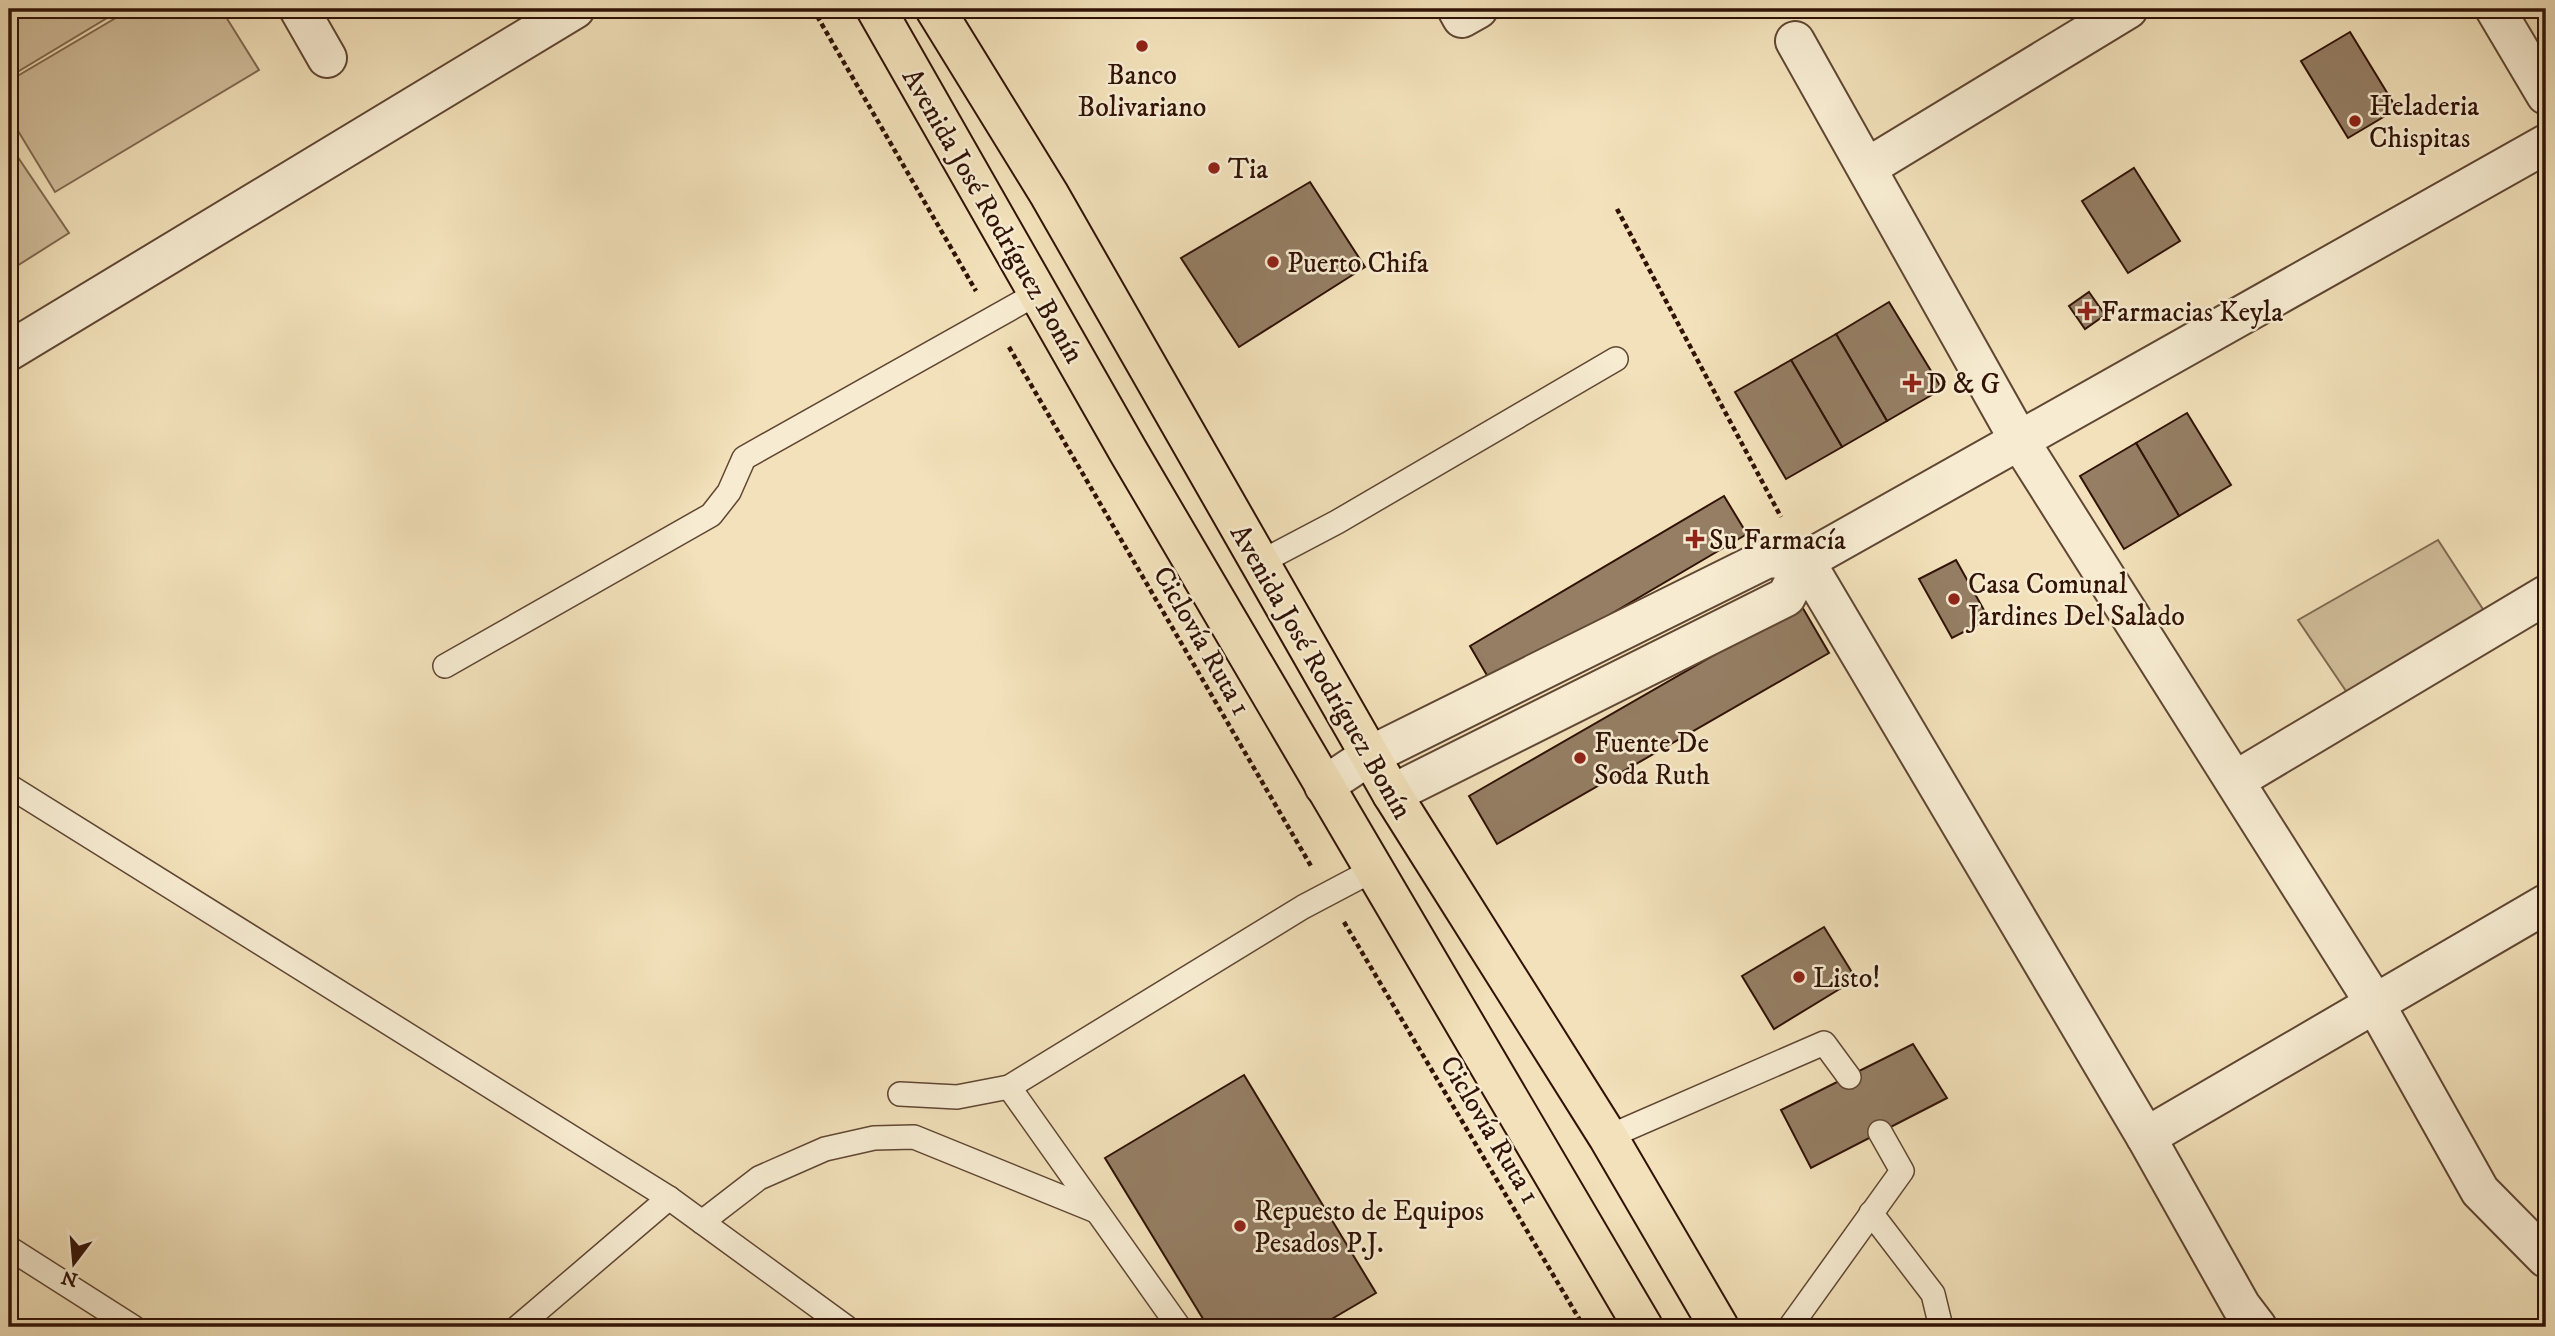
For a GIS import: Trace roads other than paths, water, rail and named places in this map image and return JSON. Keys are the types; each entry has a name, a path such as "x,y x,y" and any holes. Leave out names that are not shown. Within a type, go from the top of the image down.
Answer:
{"main road":[{"name":"Avenida José Rodríguez Bonín","path":"876,9 1152,492 1346,772 1392,794 1608,1137 1719,1327"},
{"name":"Avenida José Rodríguez Bonín","path":"935,9 1049,194 1259,564 1346,772 1375,869 1643,1327"}],"street":[{"path":"299,9 327,58"},
{"path":"1457,9 1462,18 1478,9"},
{"path":"1868,167 2129,9"},
{"path":"2495,9 2546,95"},
{"path":"9,351 572,10"},
{"path":"1795,41 2019,440 2374,1002 2480,1191 2546,1258"},
{"path":"1392,794 1786,597 1805,561 2546,144"},
{"path":"1346,772 1768,558 1805,561"},
{"path":"1805,561 2146,1137 2241,1306 2256,1327"},
{"path":"2236,780 2546,594"},
{"path":"2146,1137 2546,904"}],"lane":[{"path":"445,666 711,515 729,492 744,458 1038,293"},
{"path":"1259,564 1287,551 1616,359"},
{"path":"9,786 668,1198 846,1327"},
{"path":"900,1094 957,1097 1009,1087 1375,869"},
{"path":"1608,1137 1824,1043 1849,1077"},
{"path":"1009,1087 1179,1327"},
{"path":"1790,1327 1902,1171 1880,1132"},
{"path":"702,1222 759,1178 825,1149 874,1139 914,1137 1096,1211"},
{"path":"518,1327 668,1198"},
{"path":"1871,1213 1933,1294 1941,1327"},
{"path":"9,1248 133,1327"}],"place":[{"name":"Banco Bolivariano","path":"1142,46"},
{"name":"Heladeria Chispitas","path":"2355,121"},
{"name":"Tia","path":"1214,168"},
{"name":"Puerto Chifa","path":"1273,262"},
{"name":"Farmacias Keyla","path":"2087,311"},
{"name":"D & G","path":"1912,383"},
{"name":"Su Farmacía","path":"1695,539"},
{"name":"Casa Comunal Jardines Del Salado","path":"1954,599"},
{"name":"Fuente De Soda Ruth","path":"1580,758"},
{"name":"Listo!","path":"1799,977"},
{"name":"Repuesto de Equipos Pesados P.J.","path":"1240,1226"}]}
